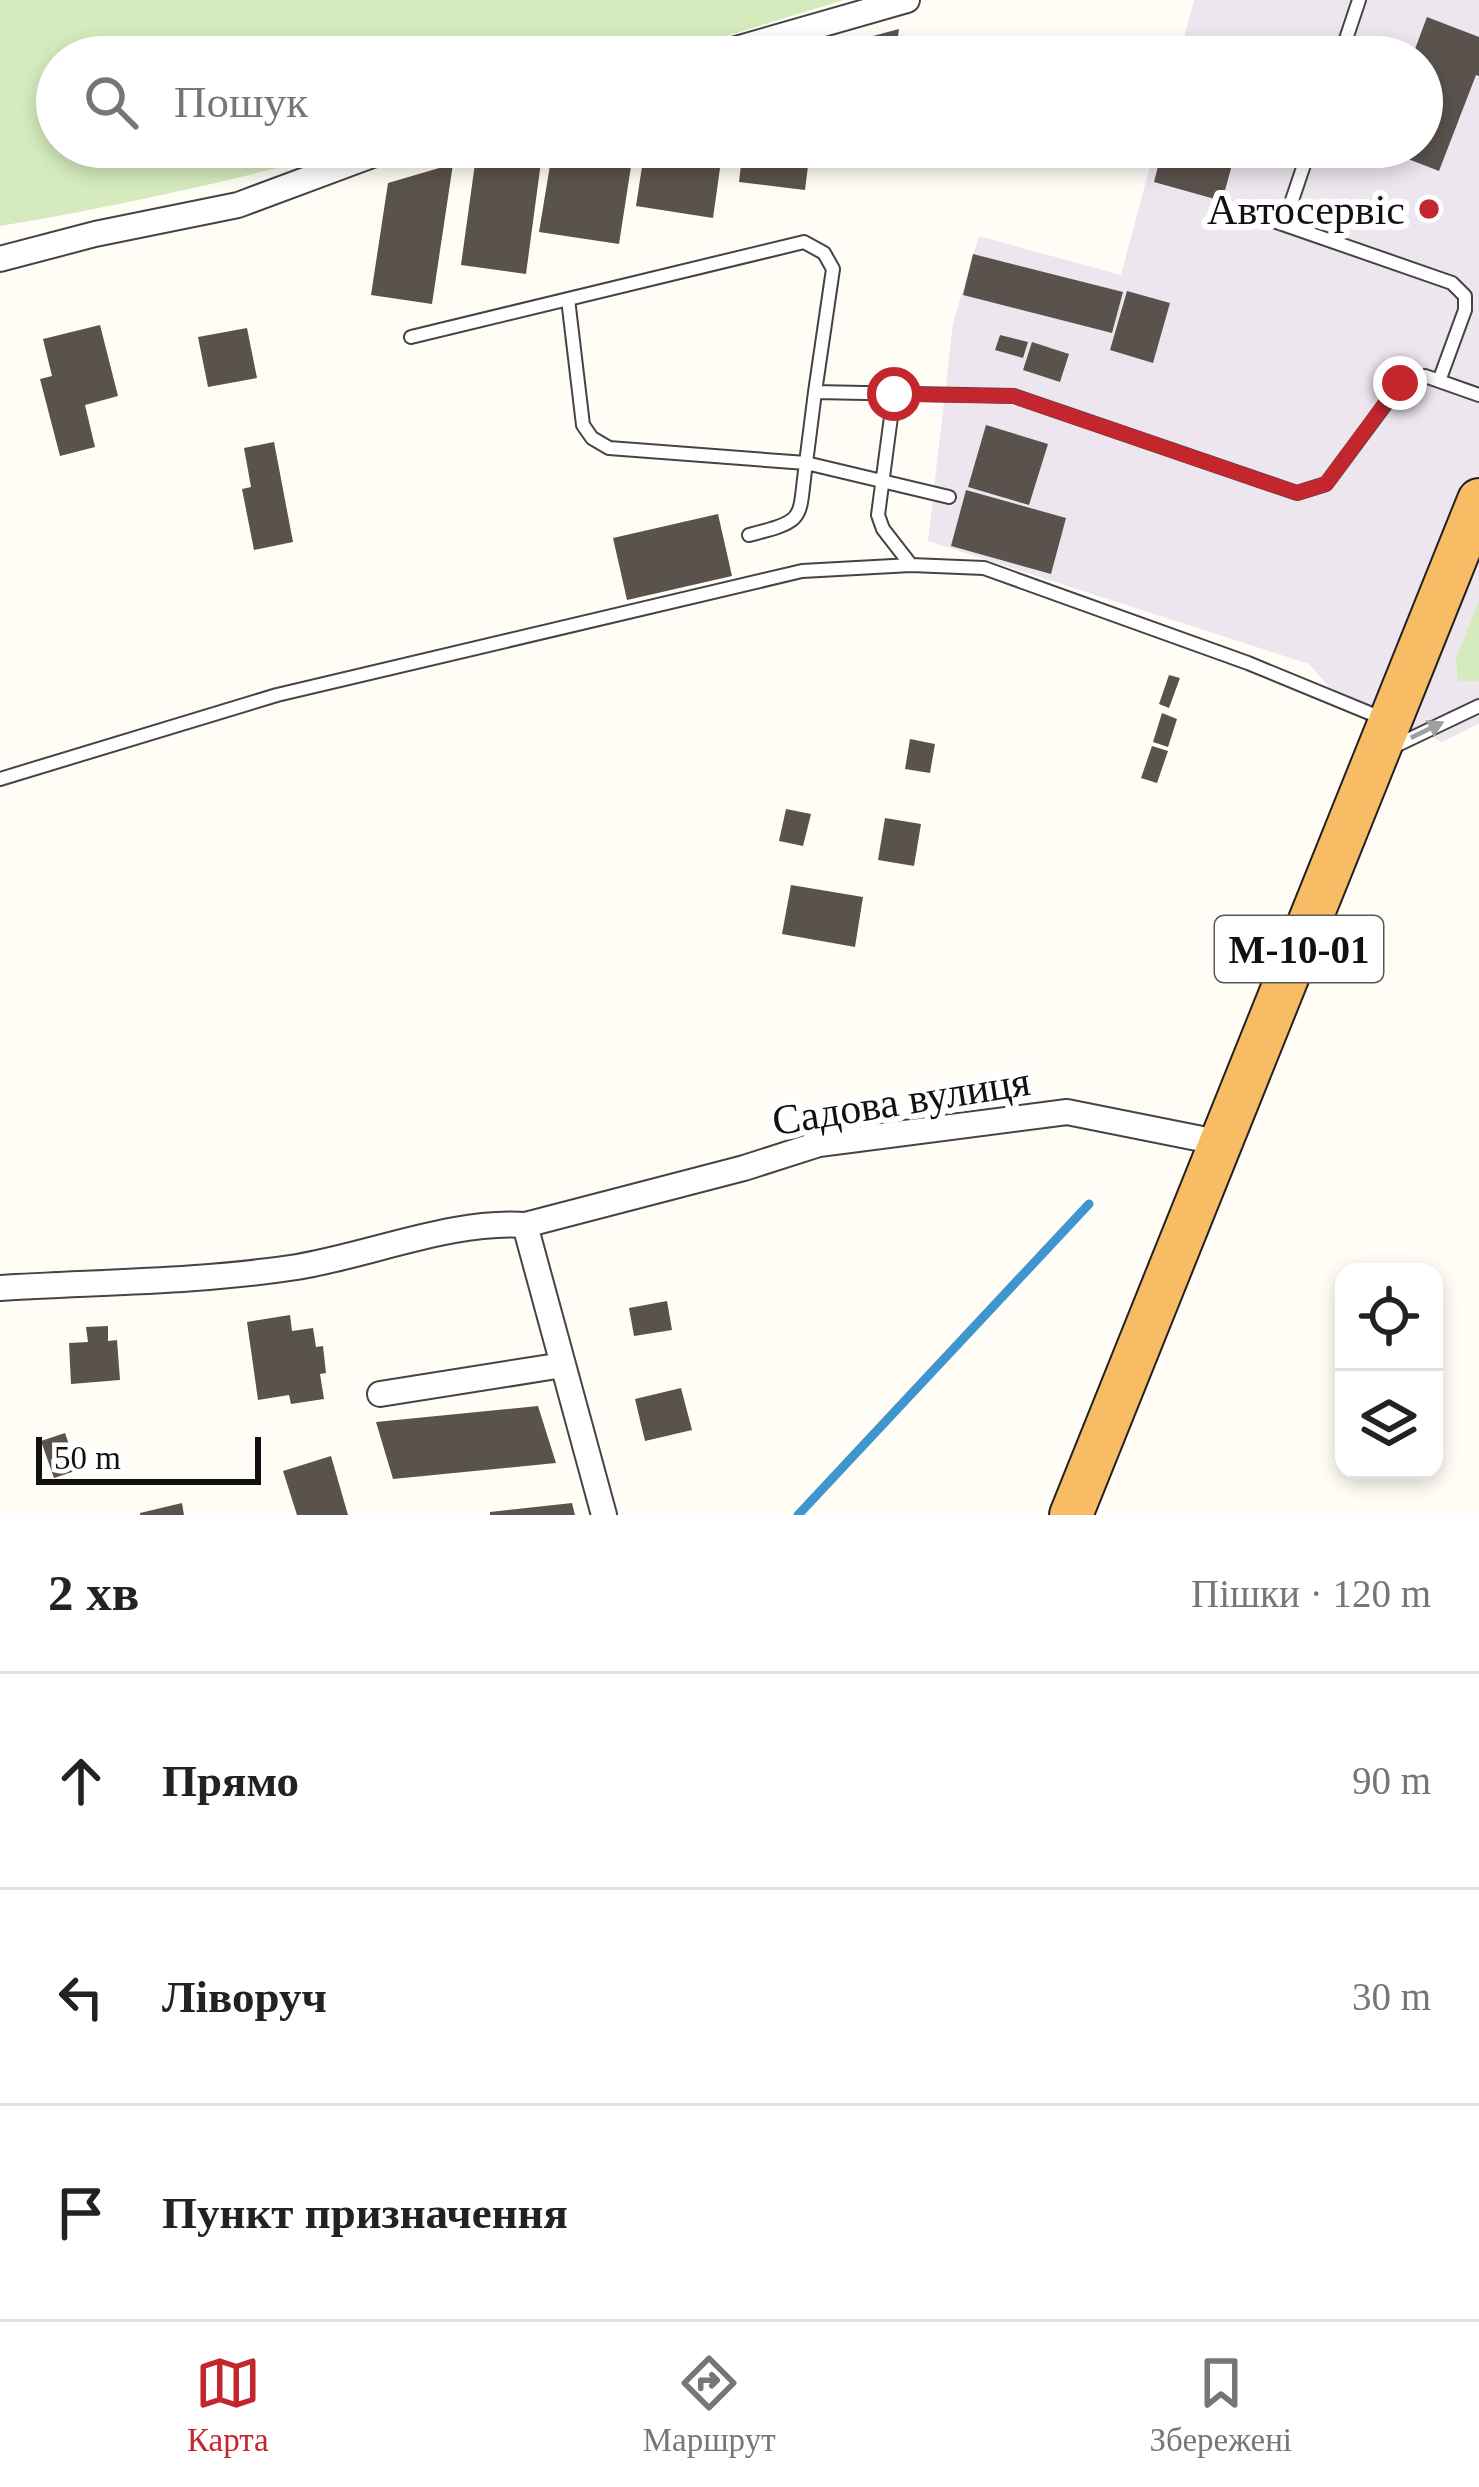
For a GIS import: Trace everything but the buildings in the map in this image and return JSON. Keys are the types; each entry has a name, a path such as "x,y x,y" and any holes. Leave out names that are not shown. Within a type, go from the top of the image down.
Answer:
{"highway":[{"name":"М-10-01","path":"1071,1515 1479,500"}],"street":[{"path":"781,36 907,0"},
{"path":"0,259 238,205 338,168"},
{"name":"Садова вулиця","path":"0,1288 331,1262 494,1223 525,1225 819,1144 1066,1112 1222,1143"},
{"path":"525,1225 604,1515"},
{"path":"380,1394 563,1365"}],"lane":[{"path":"1347,36 1359,0"},
{"path":"1284,224 1303,168"},
{"path":"1248,212 1452,283 1465,296 1466,310 1439,381"},
{"path":"411,337 804,242 824,253 832,269 798,518 791,525 749,535"},
{"path":"568,299 583,425 592,438 609,448 806,463 949,497"},
{"path":"814,392 1013,396 1297,493 1326,484 1400,383 1425,376 1479,395"},
{"path":"894,394 878,515 910,565"},
{"path":"0,779 277,695 802,571 910,565 984,568 1248,663 1383,738 1479,706"}],"shaded area":[{"path":"1194,0 1479,0 1479,724 1442,742 1329,687 1309,664 928,541 953,323 979,236 1121,275 1149,168 1443,168 1443,36 1185,36"}],"green space":[{"path":"0,0 844,0 726,36 36,36 36,168 275,168 0,226"},
{"path":"1479,601 1479,681 1458,681 1456,658"}],"waterway":[{"path":"798,1515 1089,1204"}],"place":[{"name":"Автосервіс","path":"1429,209"}],"route":[{"path":"894,394 1013,396 1297,493 1326,484 1400,383"}]}
